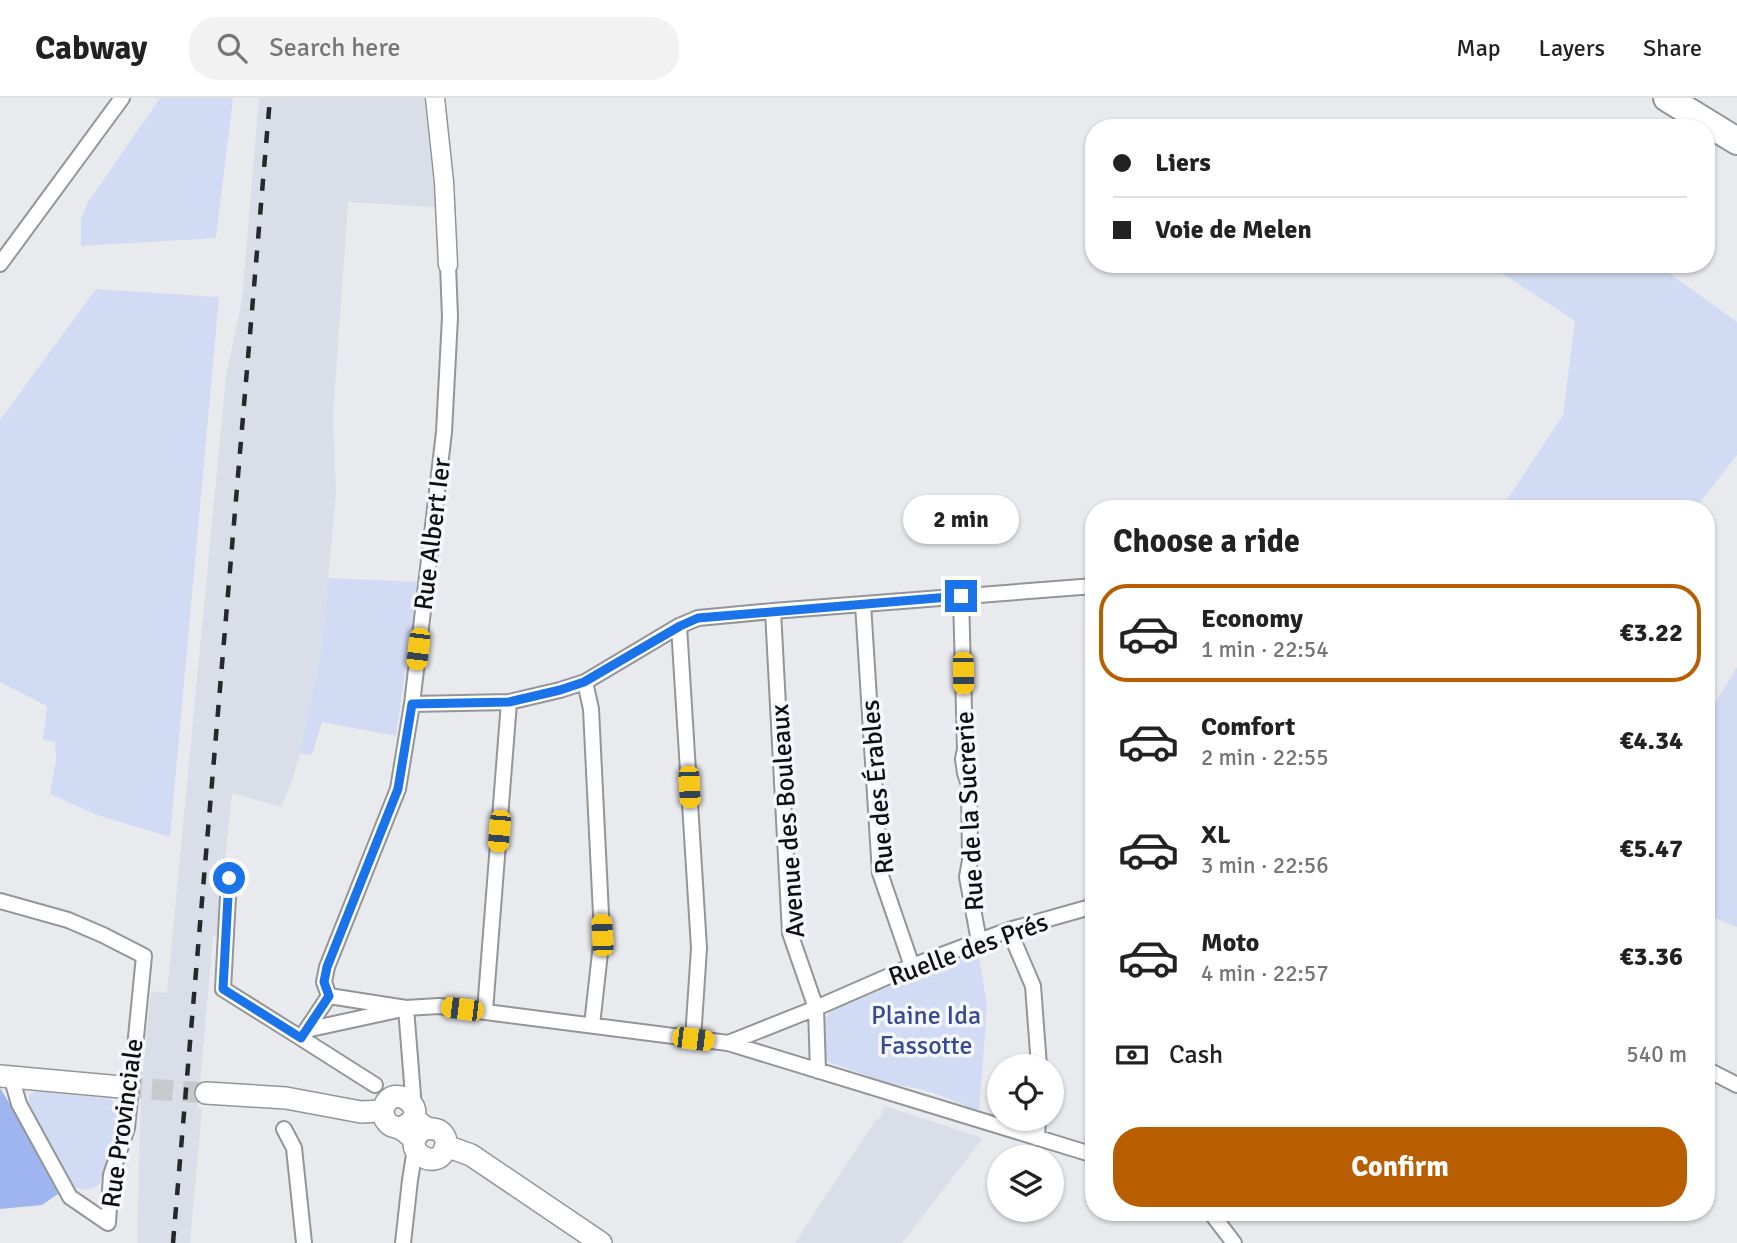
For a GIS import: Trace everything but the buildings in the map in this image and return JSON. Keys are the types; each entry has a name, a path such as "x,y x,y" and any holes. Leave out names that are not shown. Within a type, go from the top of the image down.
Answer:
{"highway":[{"path":"1667,98 1701,119"},
{"path":"1715,127 1737,141"}],"main road":[{"name":"Rue Provinciale","path":"6,1076 121,1087"},
{"path":"206,1093 286,1098 361,1112 403,1097 411,1101 416,1133"},
{"path":"388,1104 384,1120 391,1126 416,1133 434,1128 441,1131 446,1138 446,1146 471,1155 601,1243"}],"street":[{"path":"0,264 122,98"},
{"name":"Rue Albert Ier","path":"329,996 324,982 327,967 398,789 412,704 444,432 450,317 444,182 435,98"},
{"path":"412,704 509,702 584,682 698,618 1085,587"},
{"name":"Rue de la Sucrerie","path":"961,596 965,749 963,760 968,785 970,847 967,877 979,941"},
{"name":"Rue des Érables","path":"863,604 880,873 912,966"},
{"name":"Avenue des Bouleaux","path":"772,611 790,933 816,1008 818,1071"},
{"path":"680,626 699,948 693,1039"},
{"path":"584,682 591,709 602,935 592,1025"},
{"path":"485,1011 509,702"},
{"path":"229,878 223,989 304,1034 375,1085"},
{"name":"Rue Provinciale","path":"0,901 68,920 144,956 127,1128 111,1175 108,1223 70,1197 6,1076"},
{"name":"Ruelle des Prés","path":"728,1043 912,966 1009,930 1085,909"},
{"path":"1009,930 1033,986 1038,1054"},
{"path":"304,1034 329,996 406,1008"},
{"path":"304,1034 406,1008 439,1006 728,1043 1085,1152"},
{"path":"403,1243 416,1133 406,1008"},
{"path":"1715,1073 1737,1084"},
{"path":"388,1104 410,1076"},
{"path":"284,1129 294,1148 304,1243"},
{"path":"1037,1131 1037,1138"},
{"path":"1216,1221 1234,1243"}],"shaded area":[{"path":"259,98 424,98 436,207 348,202 333,416 336,492 322,647 300,753 281,807 232,793 217,935 213,935 190,1243 137,1243 141,1092 151,991 167,993 226,376 242,300"},
{"path":"0,1088 30,1137 58,1194 42,1205 0,1209"},
{"path":"884,1106 983,1138 902,1243 795,1243 876,1119 880,1119"}],"green space":[{"path":"160,98 233,98 216,238 81,246 81,219 87,204"},
{"path":"1502,273 1669,273 1737,322 1737,455 1702,500 1507,500 1563,415 1575,321"},
{"path":"96,289 219,297 170,837 97,815 50,794 56,761 55,742 43,740 47,706 0,682 0,420"},
{"path":"328,578 418,582 396,736 322,722 312,755 300,753 322,647"},
{"path":"1737,667 1737,927 1715,918 1715,703"},
{"name":"Plaine Ida Fassotte","path":"977,945 987,1006 979,1112 924,1090 892,1085 829,1062 825,1057 822,1025 830,1012"},
{"path":"38,1091 111,1099 114,1104 117,1117 113,1143 101,1181 92,1189 72,1186 29,1108 29,1094"}],"tunnel":[{"path":"121,1087 206,1093"}],"railway":[{"path":"173,1243 270,98"}],"route":[{"path":"229,878 223,989 301,1038 329,996 324,982 327,967 398,789 412,704 509,702 560,690 584,682 698,618 961,596"}]}
